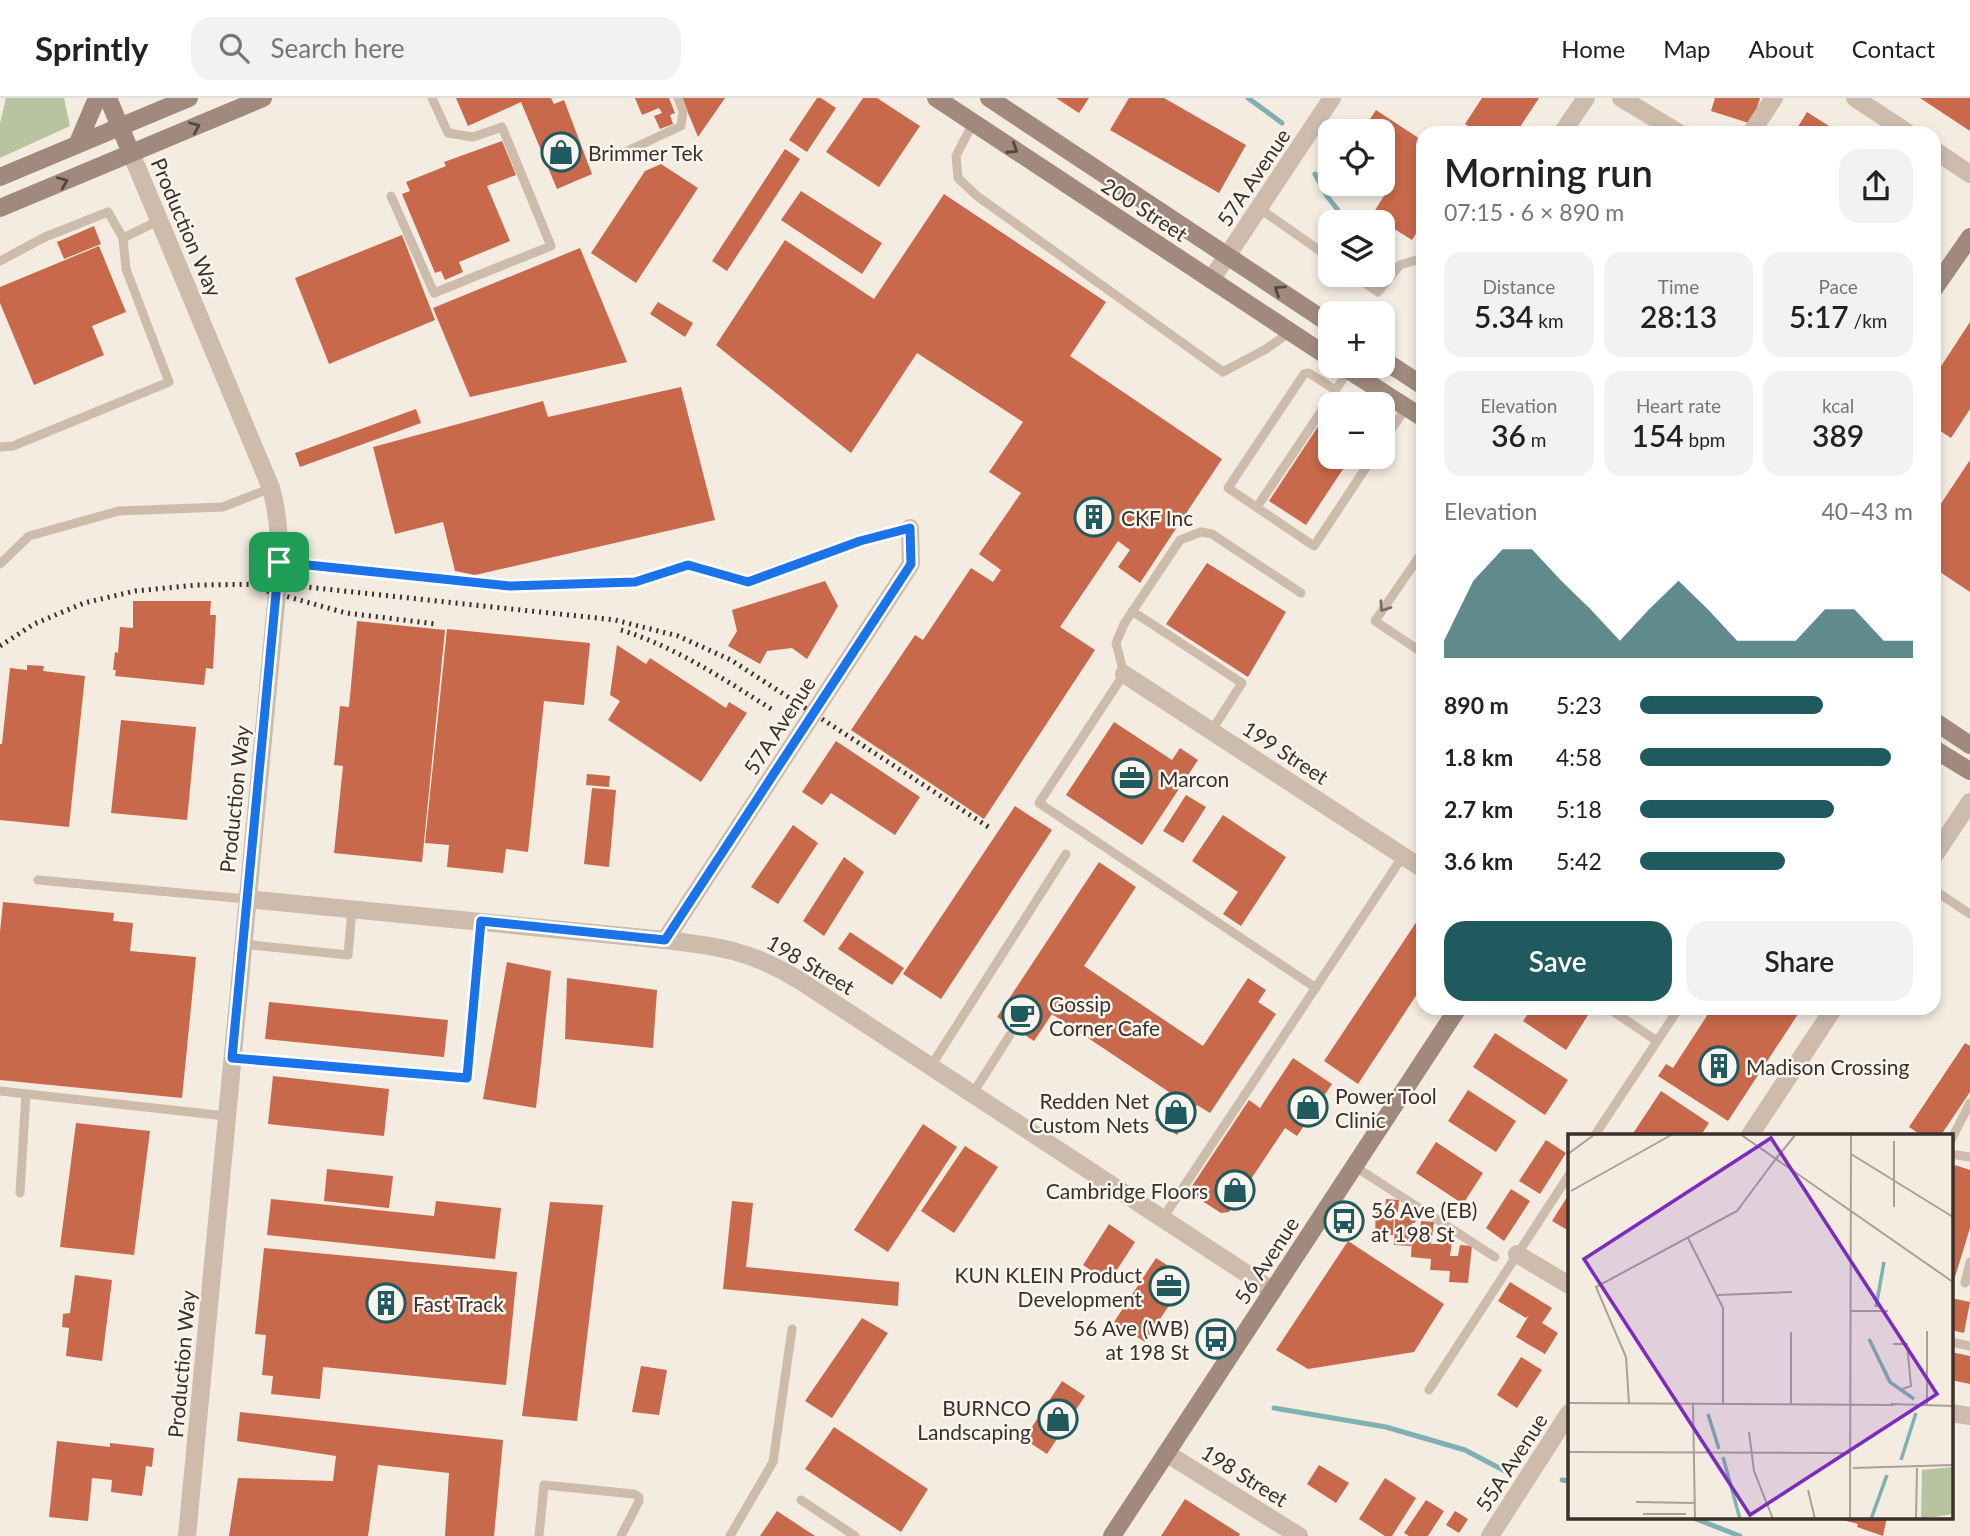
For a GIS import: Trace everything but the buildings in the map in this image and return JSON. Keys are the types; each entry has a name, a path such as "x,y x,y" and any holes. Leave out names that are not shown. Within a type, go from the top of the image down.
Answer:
{"main road":[{"path":"77,145 97,98"},
{"name":"Production Way","path":"108,98 131,153"},
{"path":"0,177 189,98"},
{"path":"0,208 263,98"},
{"name":"200 Street","path":"936,98 1318,350"},
{"name":"200 Street","path":"989,98 1318,316"},
{"path":"1941,279 1970,237"},
{"path":"1395,368 1416,381"},
{"path":"1360,378 1416,414"},
{"path":"1941,726 1970,746"},
{"path":"1941,753 1970,771"},
{"name":"56 Avenue","path":"1112,1536 1453,1015"}],"street":[{"name":"57A Avenue","path":"1211,280 1332,98"},
{"path":"1567,126 1586,98"},
{"path":"1621,98 1667,126"},
{"path":"1756,126 1774,98"},
{"path":"1855,98 1897,126"},
{"name":"Production Way","path":"131,153 271,488 278,511 279,562 187,1536"},
{"path":"1941,155 1970,174"},
{"name":"57A Avenue","path":"665,940 911,564 910,528"},
{"name":"199 Street","path":"1124,674 1416,864"},
{"path":"1941,846 1970,802"},
{"name":"198 Street","path":"247,899 665,940 716,946 762,959 799,979 1273,1291"},
{"path":"1751,1134 1829,1015"},
{"path":"1517,1254 1568,1284"},
{"path":"1952,1413 1970,1416"},
{"name":"55A Avenue","path":"1490,1536 1568,1415"},
{"name":"198 Street","path":"1166,1453 1298,1536"}],"lane":[{"path":"391,196 434,293 551,246 502,127 473,137 449,133 432,98"},
{"path":"625,152 681,126 684,119 678,98"},
{"path":"973,123 956,156 958,178 977,196 1223,372 1266,349 1290,332"},
{"path":"1259,208 1318,250"},
{"path":"0,261 45,237 108,212 123,238 126,269 169,382 13,446 0,447"},
{"path":"123,238 160,220"},
{"path":"1395,272 1401,265 1416,260"},
{"path":"1340,378 1335,390 1309,373 1304,374 1228,488 1314,546 1365,469"},
{"path":"1395,424 1406,408"},
{"path":"1257,507 1318,419"},
{"path":"0,564 29,536 119,511 223,508 271,488"},
{"path":"279,562 510,586 635,582 688,565 748,582 860,541 910,528"},
{"path":"1301,593 1212,534 1201,532 1180,540 1132,611 1116,643 1124,674 1039,803 1315,988"},
{"path":"1416,561 1375,621 1416,648"},
{"path":"1132,611 1242,683 1212,730"},
{"path":"931,1066 1066,854"},
{"path":"1163,1218 1403,856"},
{"path":"38,880 247,899"},
{"path":"1941,895 1970,914"},
{"path":"243,944 348,955 352,909"},
{"path":"232,1058 467,1078 481,921"},
{"path":"1618,1015 1657,1041"},
{"path":"1596,1134 1674,1015"},
{"path":"973,1093 1010,1035"},
{"path":"0,1091 226,1116"},
{"path":"20,1193 26,1094"},
{"path":"1952,1138 1970,1103"},
{"path":"1952,1154 1970,1157"},
{"path":"1354,1166 1496,1257"},
{"path":"1429,1390 1568,1177"},
{"path":"1965,1283 1970,1262"},
{"path":"730,1536 773,1462 792,1329"},
{"path":"1952,1342 1970,1346"},
{"path":"539,1536 544,1485 634,1494 639,1497 621,1536"},
{"path":"801,1500 855,1536"}],"green space":[{"path":"6,98 64,98 70,126 0,158 0,123"}],"waterway":[{"path":"1248,98 1282,123"},
{"path":"1315,174 1338,210"},
{"path":"1274,1408 1386,1427 1465,1450 1505,1471"},
{"path":"1562,1480 1568,1481"},
{"path":"1694,1518 1740,1536"}],"railway":[{"path":"0,646 34,624 84,603 135,591 197,585 278,584 615,620 678,636 731,660 990,828"},
{"path":"267,591 346,613 436,624"},
{"path":"621,630 681,655 773,710"}],"place":[{"name":"Brimmer Tek","path":"561,152"},
{"name":"CKF Inc","path":"1094,517"},
{"name":"Marcon","path":"1132,778"},
{"name":"Gossip Corner Cafe","path":"1022,1015"},
{"name":"Madison Crossing","path":"1719,1066"},
{"name":"Power Tool Clinic","path":"1308,1107"},
{"name":"Redden Net Custom Nets","path":"1176,1112"},
{"name":"Cambridge Floors","path":"1235,1190"},
{"name":"56 Ave (EB) at 198 St","path":"1344,1221"},
{"name":"KUN KLEIN Product Development","path":"1169,1286"},
{"name":"Fast Track","path":"386,1303"},
{"name":"56 Ave (WB) at 198 St","path":"1216,1339"},
{"name":"BURNCO Landscaping","path":"1058,1419"}],"route":[{"path":"910,528 911,564 665,940 481,921 467,1078 232,1058 279,562 510,586 635,582 688,565 748,582 860,541 910,528"}]}
